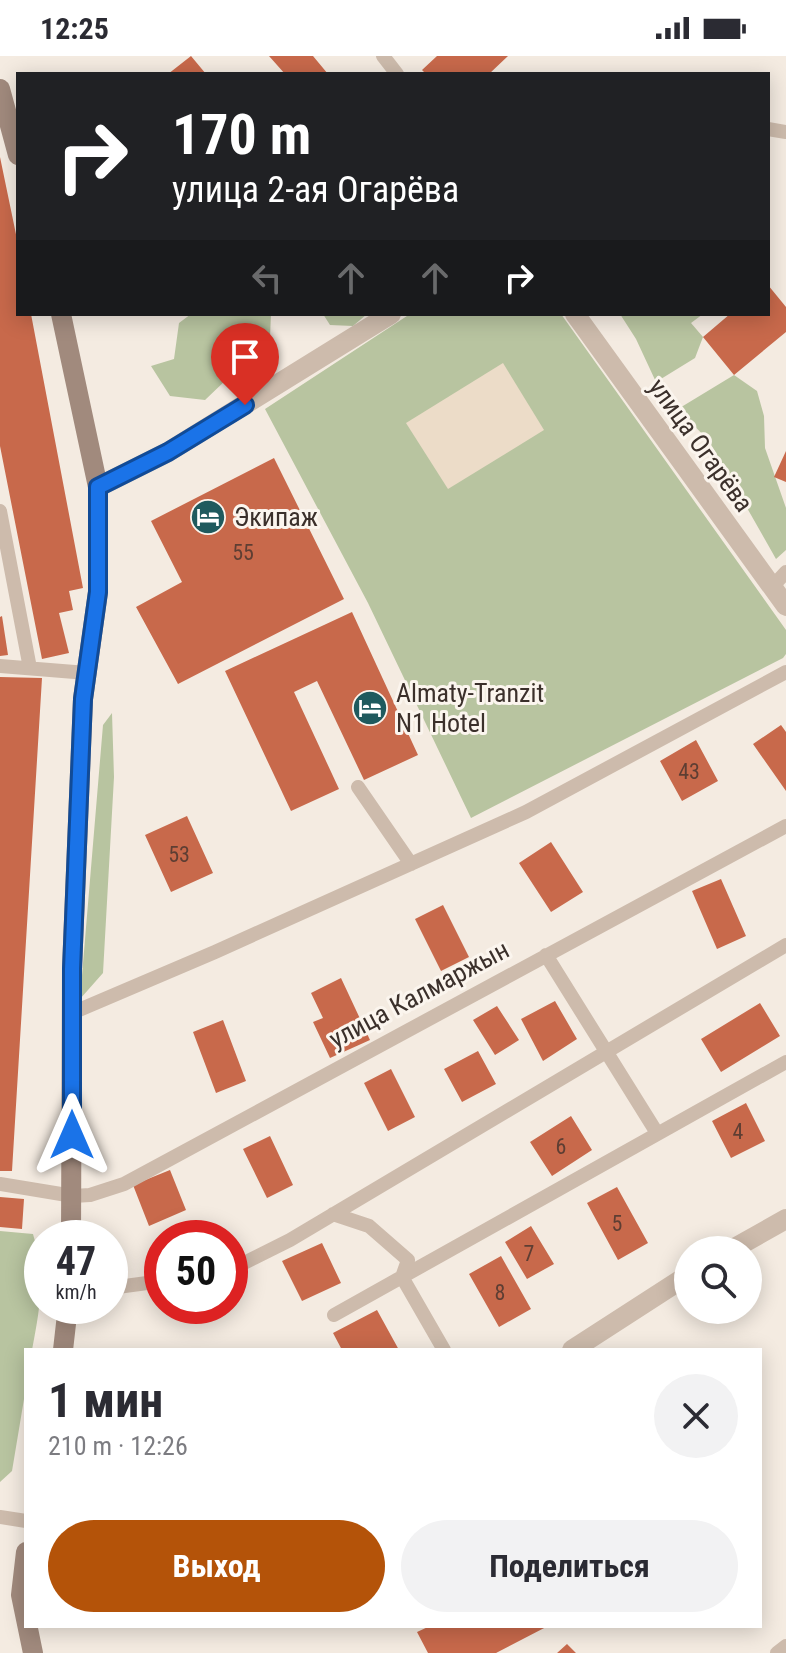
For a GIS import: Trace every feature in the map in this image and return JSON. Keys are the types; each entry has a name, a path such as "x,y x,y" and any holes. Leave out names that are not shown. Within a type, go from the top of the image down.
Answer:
{"main road":[{"path":"0,89 5,127 16,151"},
{"path":"61,316 98,487 98,592 83,715 72,1013 72,1220"},
{"path":"63,1348 66,1324"},
{"path":"24,1569 21,1595 24,1614"},
{"path":"26,1628 30,1651"}],"street":[{"path":"98,487 168,452 388,316"},
{"name":"улица Огарёва","path":"577,316 779,580 786,606"},
{"path":"756,1236 786,1219"},
{"path":"575,1348 674,1284"}],"lane":[{"path":"383,56 395,72"},
{"path":"0,511 30,668"},
{"path":"0,666 87,673"},
{"path":"72,1013 526,812 786,672"},
{"path":"358,787 411,864"},
{"name":"улица Калмаржын","path":"73,1196 90,1195 124,1184 786,826"},
{"path":"248,1261 290,1240 786,945"},
{"path":"546,955 657,1133"},
{"path":"334,1315 786,1062"},
{"path":"0,1184 73,1196"},
{"path":"333,1214 369,1226 408,1260 402,1277 443,1348"},
{"path":"0,1517 24,1521"},
{"path":"777,1653 786,1646"}],"green space":[{"path":"188,316 271,316 270,337 259,385 227,379 205,400 170,396 151,366 174,359 179,323"},
{"path":"324,316 365,316 353,326 330,325"},
{"path":"407,316 562,316 786,630 786,654 471,818 368,603 265,409"},
{"path":"621,316 700,316 691,323 703,337 695,358 656,382"},
{"path":"734,375 757,391 764,416 765,448 786,508 786,550 776,559 709,441 678,409"},
{"path":"112,713 114,777 103,973 80,999 103,725"},
{"path":"0,1231 24,1233 24,1324 36,1324 32,1348 24,1348 24,1399 12,1471 0,1482"}],"shaded area":[{"path":"503,363 544,430 448,489 406,423"}],"building":[{"path":"191,56 204,72 171,72"},
{"path":"269,56 313,56 326,72 283,72"},
{"path":"437,56 508,56 491,72 422,70"},
{"path":"0,157 16,234 16,316 31,316 83,588 69,591 73,610 59,613 69,653 42,659 0,446"},
{"path":"770,287 786,307 786,332 734,375 703,337 728,316 770,316"},
{"path":"786,451 786,482 774,477"},
{"path":"274,458 344,599 178,684 136,607 182,582 151,521"},
{"path":"352,612 418,755 364,780 317,681 294,692 339,789 291,811 225,671"},
{"path":"0,617 8,655 0,656"},
{"path":"0,677 42,678 12,1171 0,1171"},
{"path":"781,725 786,732 786,791 753,744"},
{"path":"696,740 718,781 682,801 660,761"},
{"path":"187,816 213,873 171,892 145,835"},
{"path":"551,842 583,892 551,912 519,863"},
{"path":"721,879 746,936 717,949 692,891"},
{"path":"443,905 469,957 441,971 415,919"},
{"path":"341,978 370,1040 330,1058 313,1022 323,1018 311,993"},
{"path":"555,1001 577,1039 543,1061 521,1019"},
{"path":"760,1003 780,1036 721,1072 701,1039"},
{"path":"497,1006 519,1040 495,1055 473,1020"},
{"path":"223,1020 246,1081 216,1093 193,1032"},
{"path":"478,1051 496,1084 462,1102 444,1069"},
{"path":"391,1069 415,1117 388,1131 364,1083"},
{"path":"746,1103 765,1141 731,1158 712,1121"},
{"path":"571,1116 592,1150 552,1176 530,1142"},
{"path":"270,1136 293,1185 267,1198 243,1149"},
{"path":"170,1170 186,1210 163,1220 147,1220 133,1185"},
{"path":"617,1187 648,1243 618,1260 587,1203"},
{"path":"0,1197 24,1199 22,1229 0,1227"},
{"path":"531,1226 554,1264 527,1279 505,1242"},
{"path":"322,1243 341,1283 302,1301 282,1261"},
{"path":"501,1256 531,1309 499,1327 469,1274"},
{"path":"377,1310 398,1348 341,1348 333,1333"},
{"path":"426,1628 544,1628 496,1653 428,1653 417,1632"},
{"path":"567,1644 576,1653 557,1653"}],"place":[{"name":"Экипаж","path":"208,517"},
{"name":"Almaty-Tranzit N1 Hotel","path":"370,708"}],"route":[{"path":"72,1135 72,969 83,699 98,592 98,487 168,452 245,405"}]}
